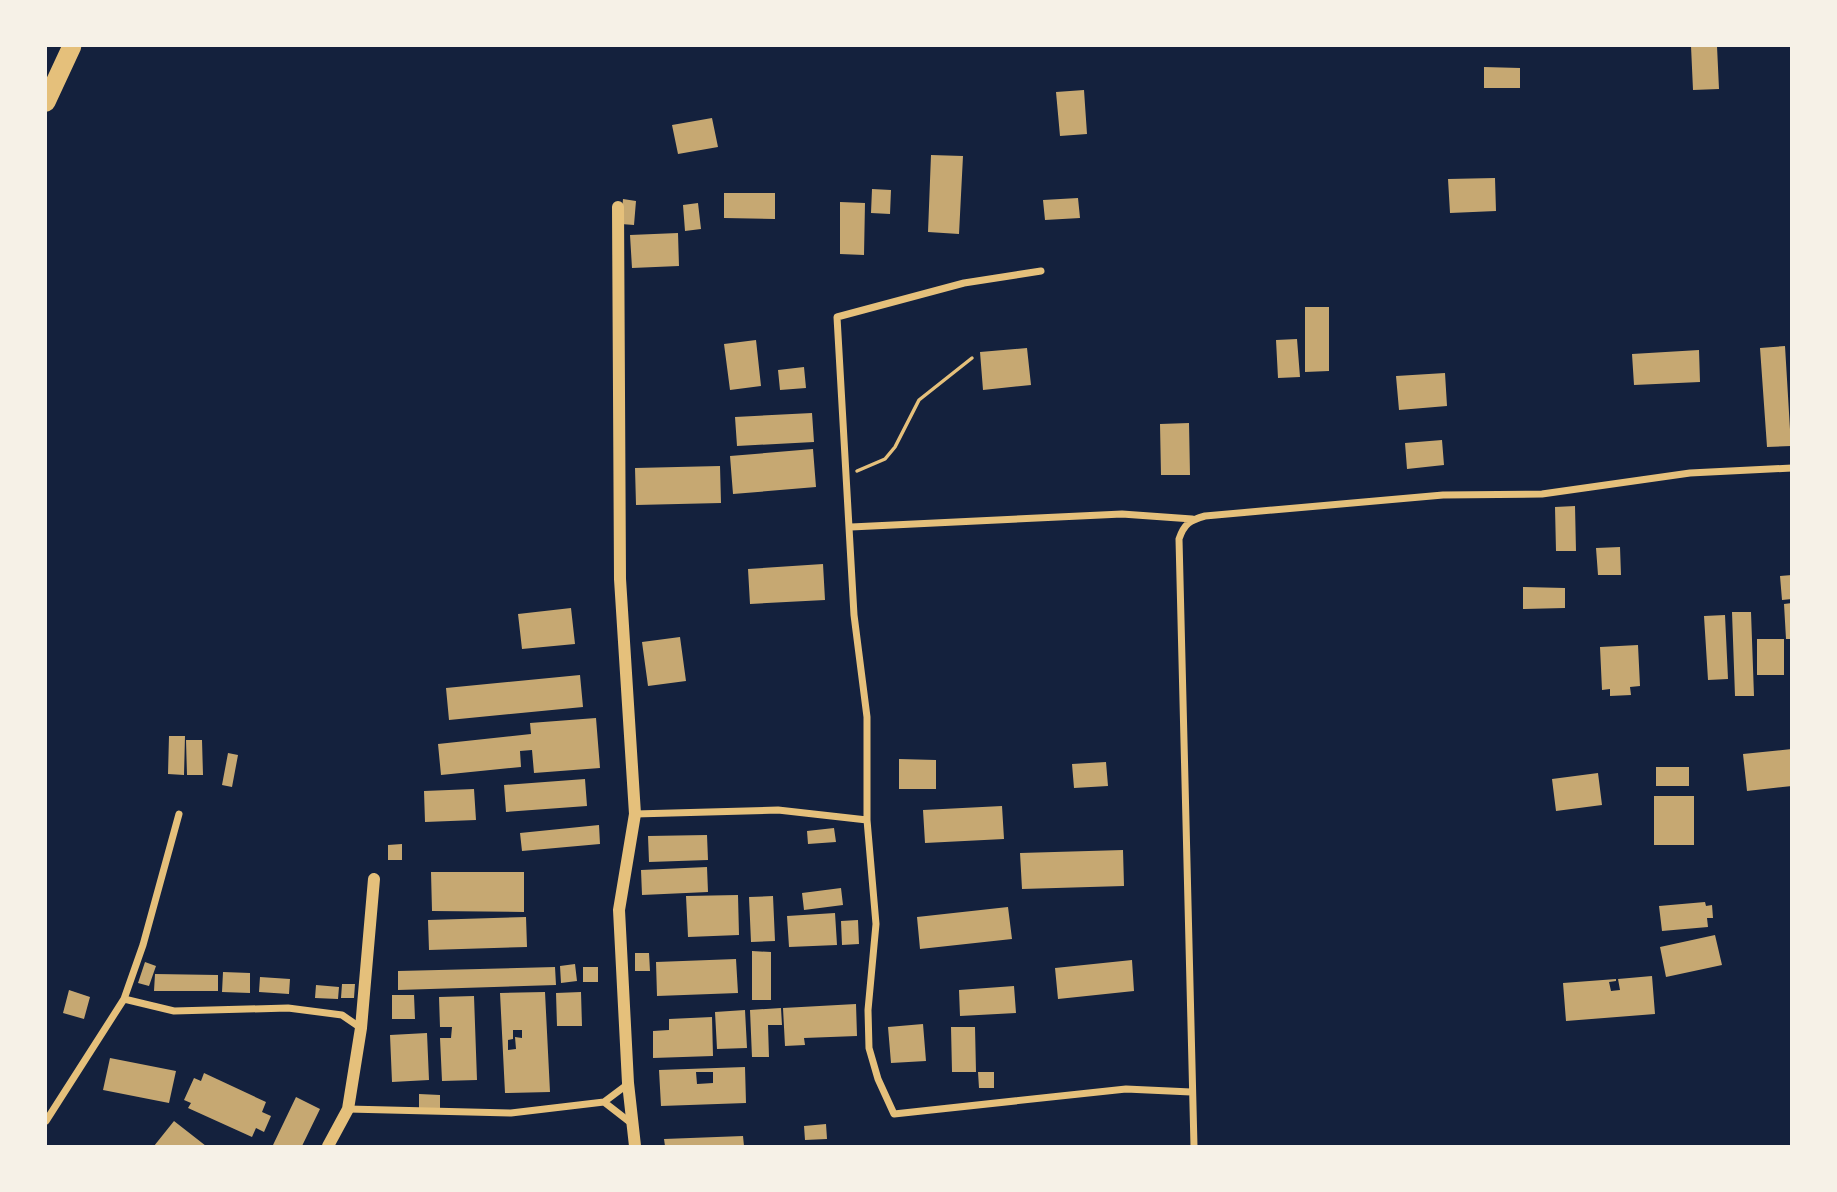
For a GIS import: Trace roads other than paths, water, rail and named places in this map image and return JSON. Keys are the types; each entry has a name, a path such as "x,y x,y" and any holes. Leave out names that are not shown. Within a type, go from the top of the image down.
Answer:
{"highway":[{"path":"46,102 72,46"}],"street":[{"path":"618,206 620,579 635,814 620,910 628,1083 635,1146"},
{"path":"1041,271 964,283 837,317 855,614 867,717 867,820 876,924 869,1010 869,1048 878,1079 894,1114 1126,1089 1191,1092"},
{"path":"851,527 1122,514 1192,519 1218,514 1443,495 1542,494 1690,473 1791,468"},
{"path":"1192,519 1183,527 1179,539 1194,1146"},
{"path":"635,814 778,810 867,820"},
{"path":"46,1121 124,999 143,945 179,814"},
{"path":"328,1146 348,1110 361,1028 373,879"},
{"path":"124,999 174,1011 288,1008 342,1015 361,1028"},
{"path":"348,1110 511,1114 604,1102 628,1083"},
{"path":"604,1102 632,1124"}]}
